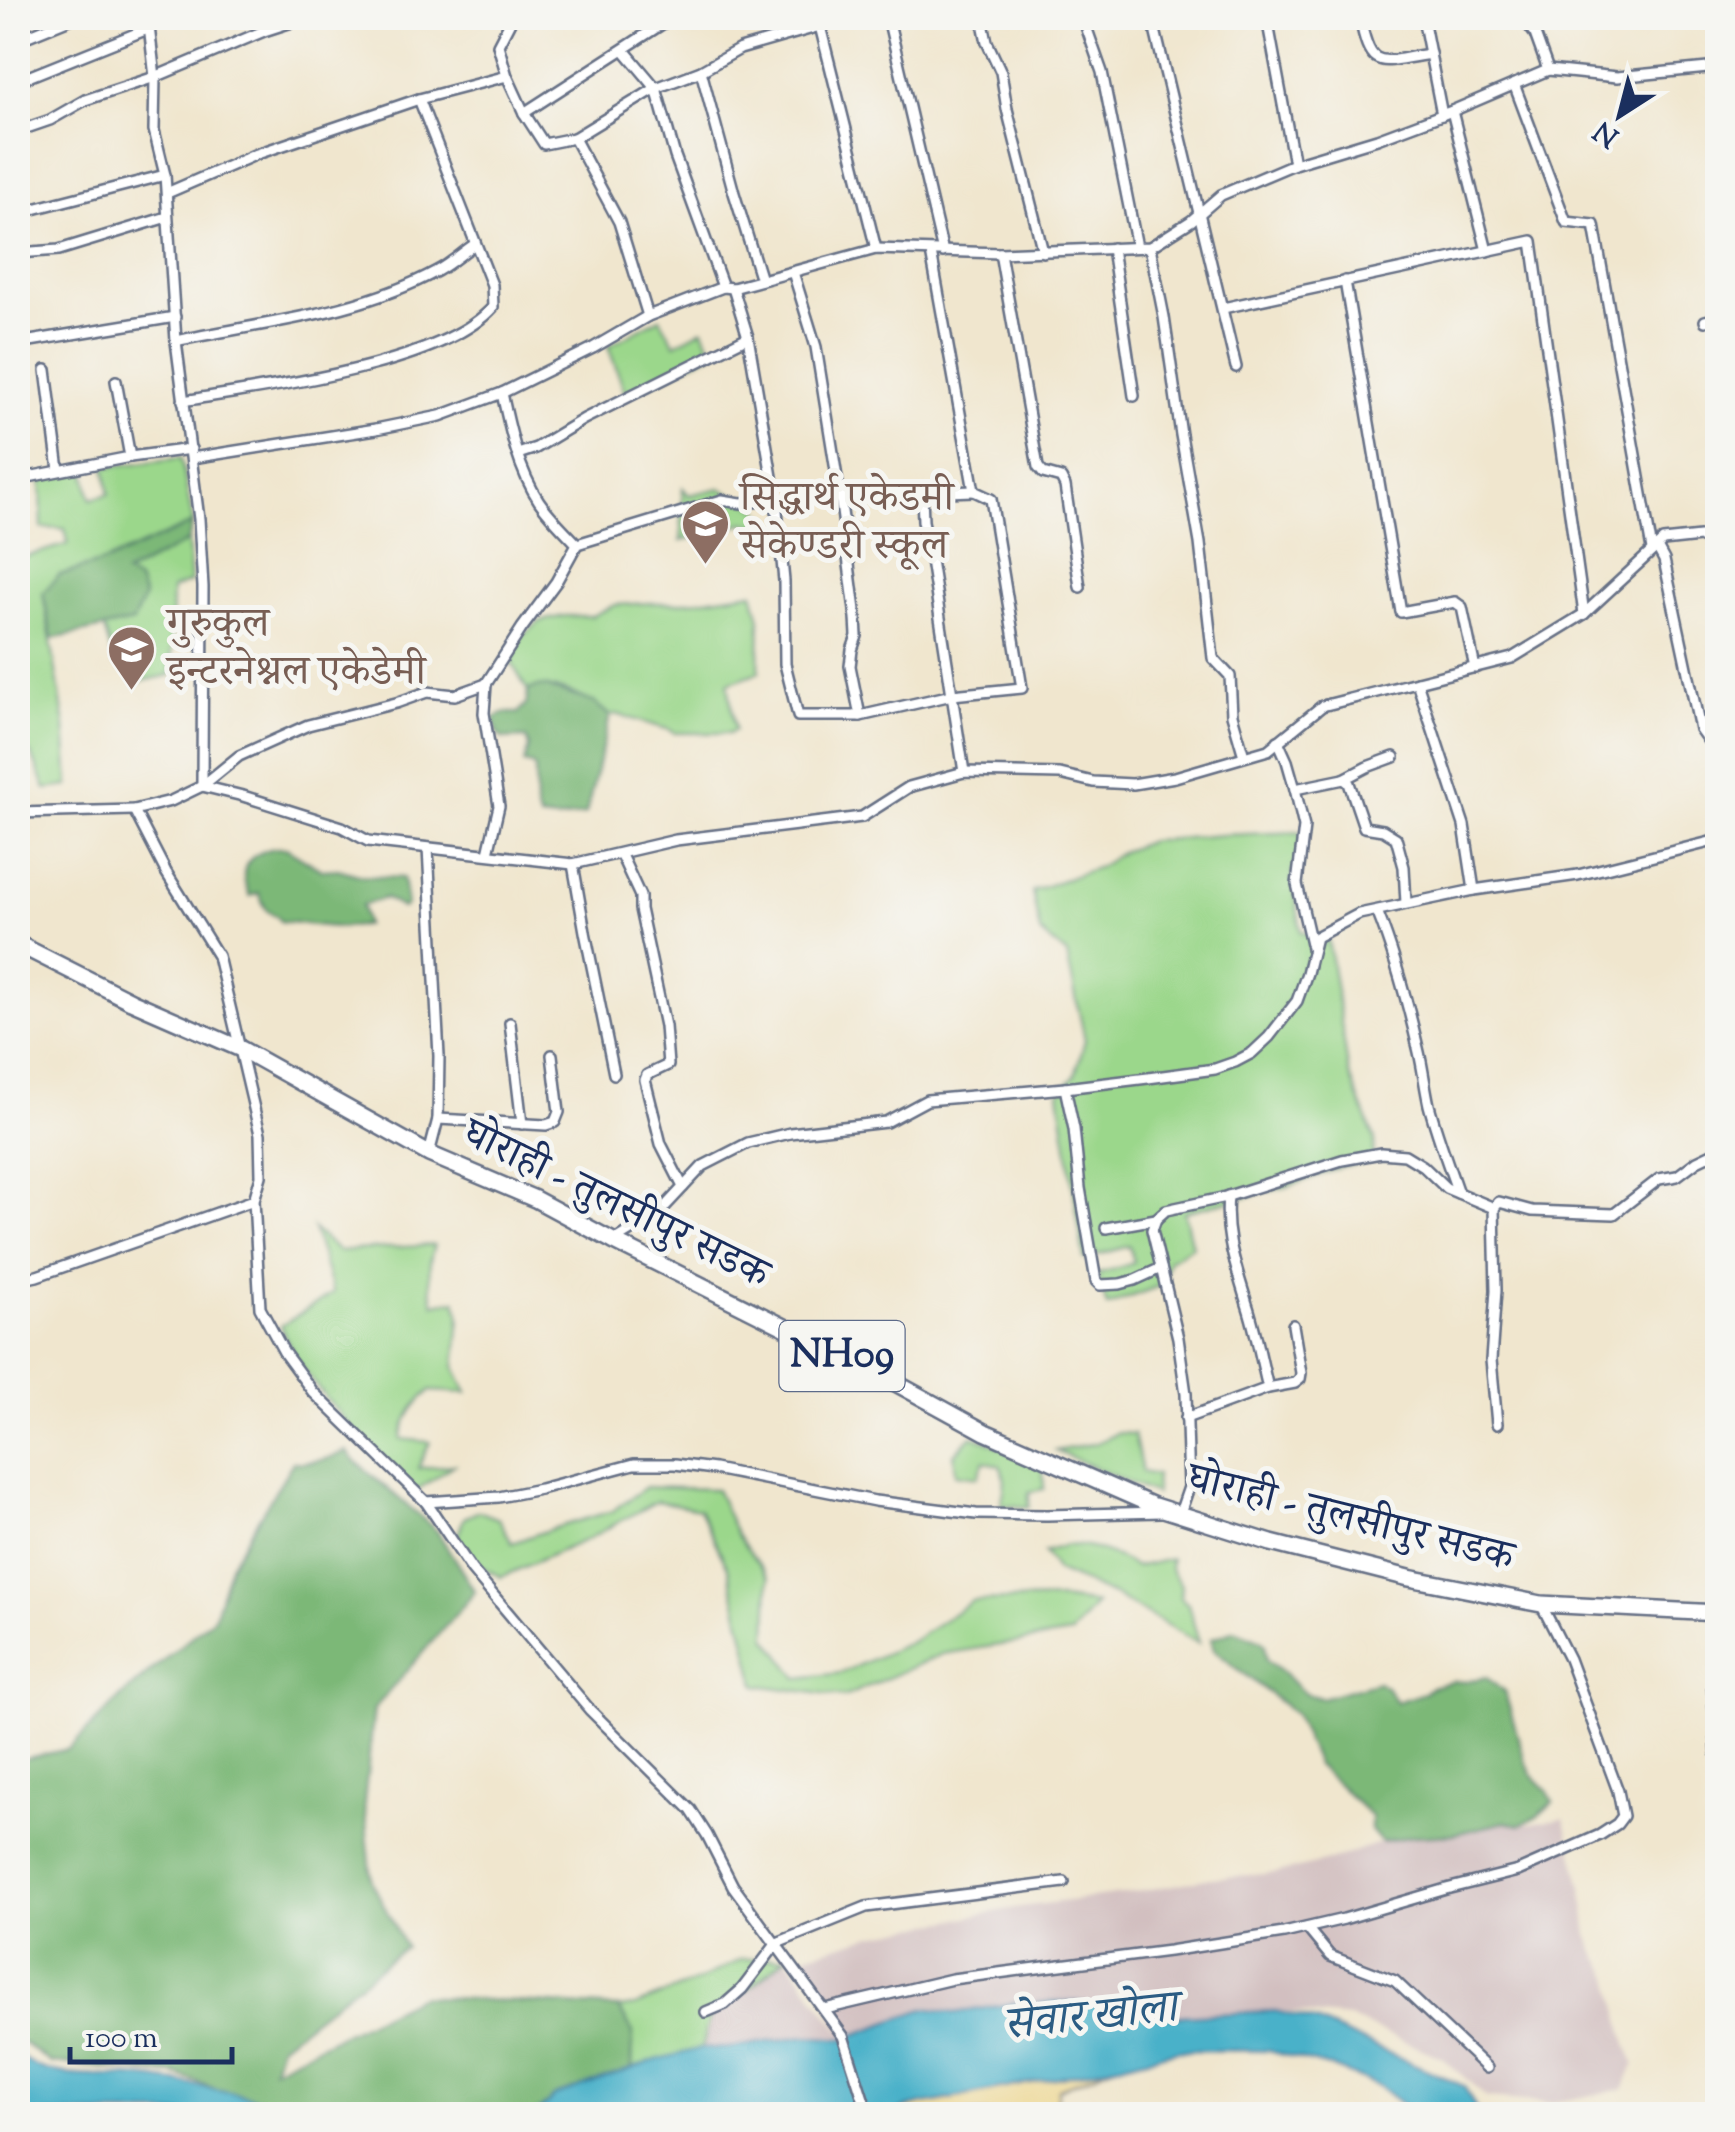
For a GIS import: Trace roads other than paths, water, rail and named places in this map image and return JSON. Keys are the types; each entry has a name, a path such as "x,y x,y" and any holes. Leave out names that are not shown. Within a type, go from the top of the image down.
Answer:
{"main road":[{"name":"घोराही - तुलसीपुर सडक","path":"18,944 130,1001 241,1049 430,1154 535,1198 985,1432 1154,1506 1271,1543 1409,1578 1542,1604 1718,1614"}],"street":[{"path":"18,40 72,18"},
{"path":"18,131 50,120 85,100 155,77 304,18"},
{"path":"512,18 498,46 506,76 544,144 574,138 656,88 740,49 817,22 876,248"},
{"path":"524,113 665,22 680,18"},
{"path":"888,18 943,252"},
{"path":"982,18 987,42 1001,72 1043,252"},
{"path":"1083,18 1102,72 1138,247"},
{"path":"1267,18 1294,164"},
{"path":"1360,18 1372,56 1382,61 1430,54"},
{"path":"1423,18 1487,251"},
{"path":"1524,18 1535,34 1548,70"},
{"path":"18,81 149,23 155,77 154,130 165,175 176,342 192,454 203,588 202,786"},
{"path":"1156,34 1236,367"},
{"path":"624,50 656,88 675,156 748,336 776,500 784,581 786,664 798,716 860,716 952,695 1022,688 991,498 974,492 840,496"},
{"path":"18,479 130,457 192,454 376,430 440,416 502,393 648,316 728,288 876,248 1000,254 1150,246 1221,194 1294,164 1447,113 1548,70 1616,77 1718,66"},
{"path":"701,70 761,280"},
{"path":"166,193 257,154 419,99 506,76"},
{"path":"1514,84 1566,222 1594,225 1654,549 1664,560 1700,729 1718,754"},
{"path":"183,400 294,382 418,352 483,318 493,307 492,285 419,99"},
{"path":"574,138 619,222 648,316"},
{"path":"18,213 165,175"},
{"path":"18,252 59,250 167,217"},
{"path":"1223,308 1532,242 1584,614"},
{"path":"176,342 342,309 440,270 475,244"},
{"path":"1150,246 1200,543 1213,658 1230,676 1232,714 1244,756"},
{"path":"1112,248 1134,396"},
{"path":"931,252 974,492"},
{"path":"1000,254 1038,467 1043,473 1061,478 1064,486 1080,587"},
{"path":"793,272 816,347 840,496 856,618 857,636 850,666 860,716"},
{"path":"1345,282 1401,612 1455,602 1462,607 1475,668"},
{"path":"18,343 175,317"},
{"path":"1705,322 1718,318"},
{"path":"518,454 748,336"},
{"path":"46,370 59,470"},
{"path":"116,381 130,457"},
{"path":"502,393 524,473 539,500 577,544"},
{"path":"922,493 923,522 964,772"},
{"path":"488,853 499,806 484,713 486,684 556,582 577,544 722,500 776,500"},
{"path":"202,786 342,827 368,840 573,864 676,840 862,817 909,787 964,772 1060,774 1093,782 1133,784 1176,777 1268,750 1322,706 1512,658 1584,614 1664,542 1718,535"},
{"path":"1417,682 1464,825 1474,890"},
{"path":"18,813 134,810 171,801 202,786 239,756 308,725 427,692 455,695 486,684"},
{"path":"1278,742 1304,827 1297,884 1312,948"},
{"path":"1294,790 1344,779 1394,757"},
{"path":"1344,779 1349,783 1364,827 1383,830 1396,838 1404,868 1406,903"},
{"path":"134,810 166,872 218,956 260,1134 261,1176 254,1200 260,1308 284,1354 313,1392 426,1502 472,1570 590,1710 691,1810 734,1886 843,2036 868,2114"},
{"path":"612,1241 659,1213 703,1166 748,1143 790,1133 886,1122 927,1100 1066,1088 1216,1069 1235,1062 1269,1037 1297,1001 1316,937 1358,914 1474,890 1578,875 1718,840"},
{"path":"428,848 439,1056 438,1119 430,1154"},
{"path":"621,855 640,896 669,1055 668,1065 647,1076 646,1093 661,1144 683,1187"},
{"path":"573,864 614,1074"},
{"path":"1377,910 1409,1007 1440,1146 1458,1193"},
{"path":"510,1023 522,1124"},
{"path":"438,1119 546,1125 554,1122 558,1112 552,1054"},
{"path":"1066,1088 1096,1281 1100,1285 1120,1284 1161,1268"},
{"path":"1497,1424 1491,1360 1496,1290 1494,1208 1499,1202 1532,1211 1614,1214 1659,1179 1677,1176 1718,1151"},
{"path":"426,1502 540,1490 634,1464 648,1464 714,1469 876,1501 976,1514 1178,1513 1189,1487 1186,1394 1178,1338 1152,1230 1156,1219 1166,1210 1228,1196 1342,1160 1381,1153 1406,1155 1446,1188 1494,1208"},
{"path":"1228,1196 1230,1245 1268,1388"},
{"path":"18,1280 254,1200"},
{"path":"1106,1228 1156,1219"},
{"path":"1186,1418 1300,1379 1292,1325"},
{"path":"825,2010 952,1980 1307,1928 1518,1871 1586,1843 1618,1824 1623,1816 1618,1791 1569,1659 1542,1604"},
{"path":"1718,1633 1712,1680 1718,1773"},
{"path":"706,2012 725,2004 742,1989 777,1943 866,1907 1064,1882"},
{"path":"1307,1928 1330,1956 1395,1981 1486,2068"}],"water":[{"name":"सेवार खोला","path":"1077,2002 1162,2017 1275,2011 1318,2022 1464,2086 1479,2114 1414,2114 1379,2086 1333,2068 1269,2051 1179,2050 905,2108 892,2114 536,2114 555,2096 702,2048 729,2048 804,2036 844,2039 926,2008 954,2013 1010,2004"},
{"path":"18,2055 45,2070 60,2073 156,2079 265,2100 270,2114 18,2114"}],"place":[{"name":"सिद्धार्थ एकेडमी सेकेण्डरी स्कूल","path":"705,566"},
{"name":"गुरुकुल इन्टरनेश्नल एकेडेमी","path":"132,692"}]}
